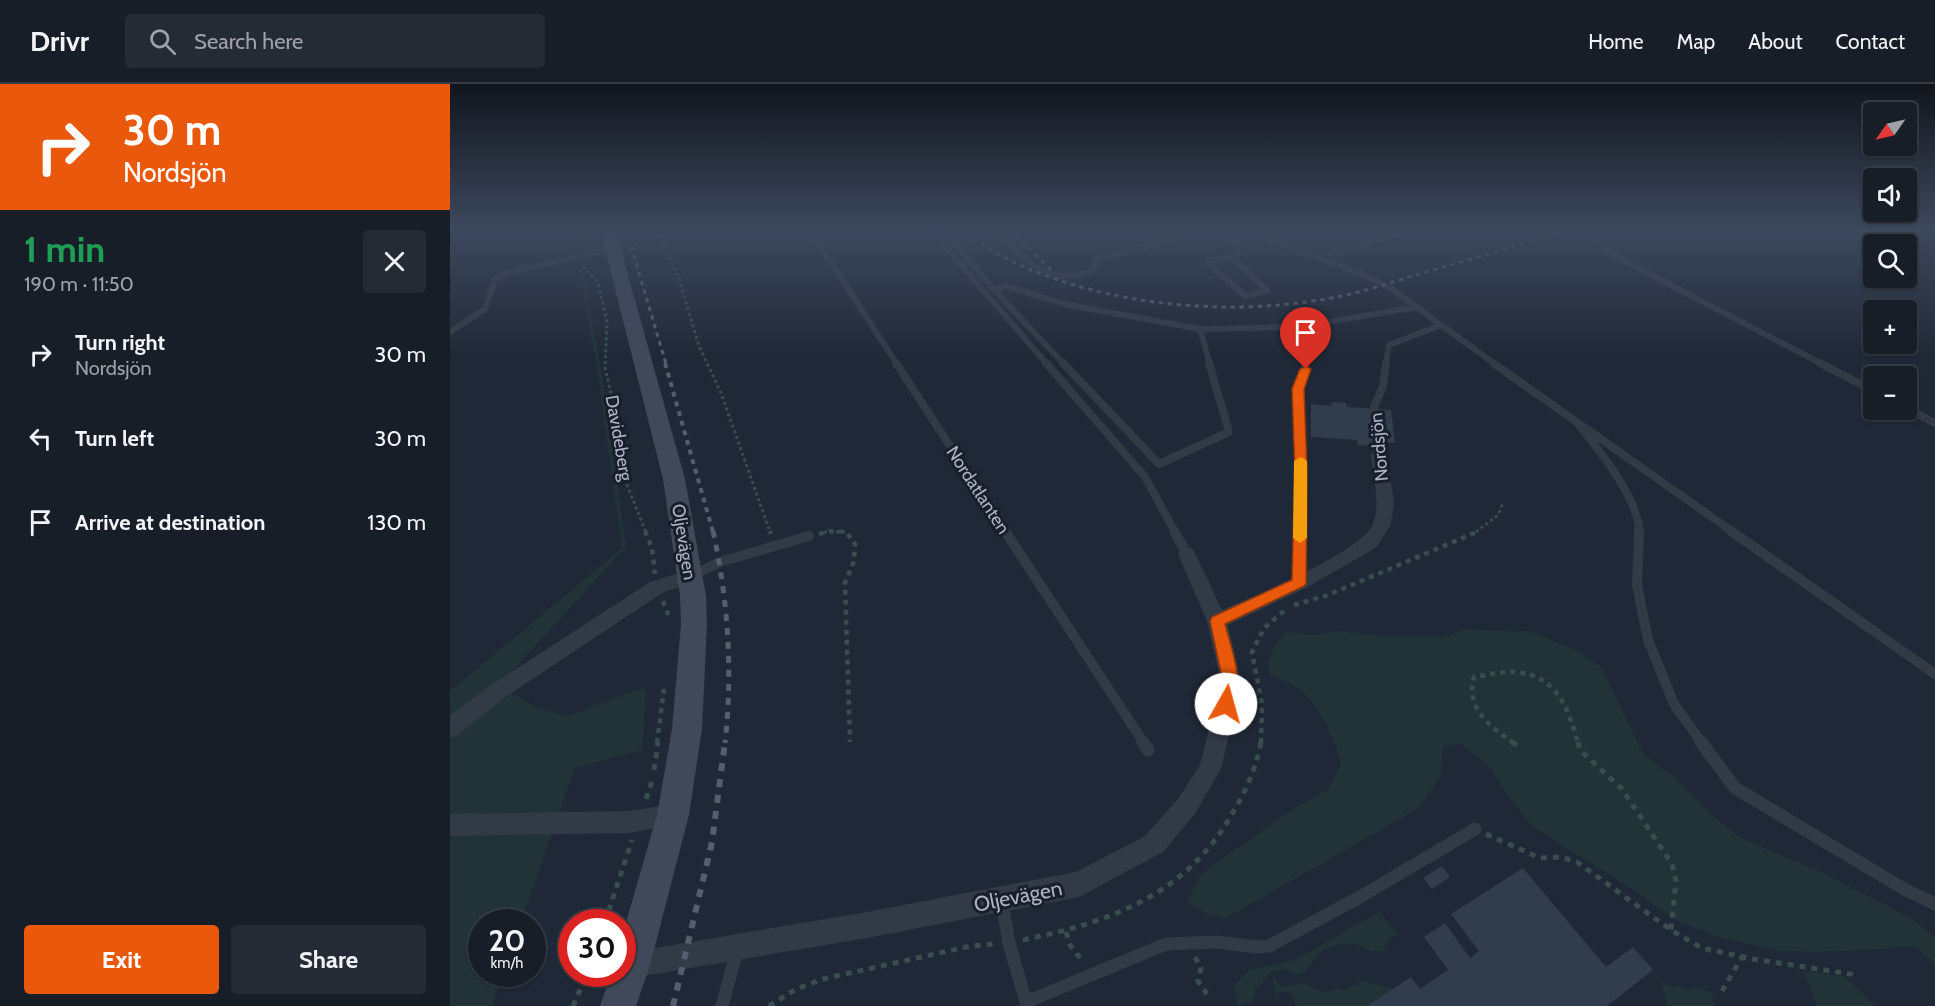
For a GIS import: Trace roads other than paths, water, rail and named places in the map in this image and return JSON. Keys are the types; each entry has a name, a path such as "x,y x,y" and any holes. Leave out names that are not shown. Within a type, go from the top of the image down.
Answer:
{"street":[{"name":"Oljevägen","path":"619,272 674,479 694,624 687,729 673,815 636,950"},
{"name":"Nordsjön","path":"1217,621 1299,583 1371,542 1382,525 1385,504 1379,455"},
{"name":"Oljevägen","path":"636,964 738,945 867,925 1079,884 1154,844 1186,807 1210,769 1231,682 1217,621 1187,554"},
{"path":"450,728 497,692 657,587 689,577"},
{"path":"450,825 633,822 673,815"},
{"name":"Oljevägen","path":"618,1006 624,987"}],"lane":[{"path":"450,332 485,309 495,279 509,272"},
{"name":"Nordatlanten","path":"837,272 1148,750"},
{"path":"967,272 1145,477 1187,554"},
{"path":"979,272 1159,464 1229,432 1200,328"},
{"path":"1041,272 1068,278 1087,272"},
{"path":"1218,272 1245,296 1267,290 1249,272"},
{"path":"1356,272 1385,285 1417,307 1578,424 1935,674"},
{"path":"1646,272 1863,385"},
{"path":"994,290 1006,286 1064,304 1200,328 1297,327 1417,307"},
{"name":"Nordsjön","path":"1379,455 1374,407 1383,387 1389,345 1441,325"},
{"path":"1297,327 1306,369 1298,389 1301,472 1299,583"},
{"path":"1917,414 1935,423"},
{"path":"1578,424 1613,469 1639,522 1637,585 1648,640 1674,704 1735,788 1904,889 1935,904"},
{"path":"689,577 720,562 809,537"},
{"path":"1002,899 1009,943 1026,1002 1166,944 1217,942 1256,947 1269,946 1360,897 1475,829"},
{"path":"722,1006 738,945"}],"railway":[{"path":"639,272 666,364"},
{"path":"1037,272 1095,291 1136,299 1178,305 1221,307 1305,302 1346,295 1427,272"},
{"path":"665,363 713,532"},
{"path":"713,531 728,636 729,690 725,743"},
{"path":"673,1006 712,842 725,742"}]}
